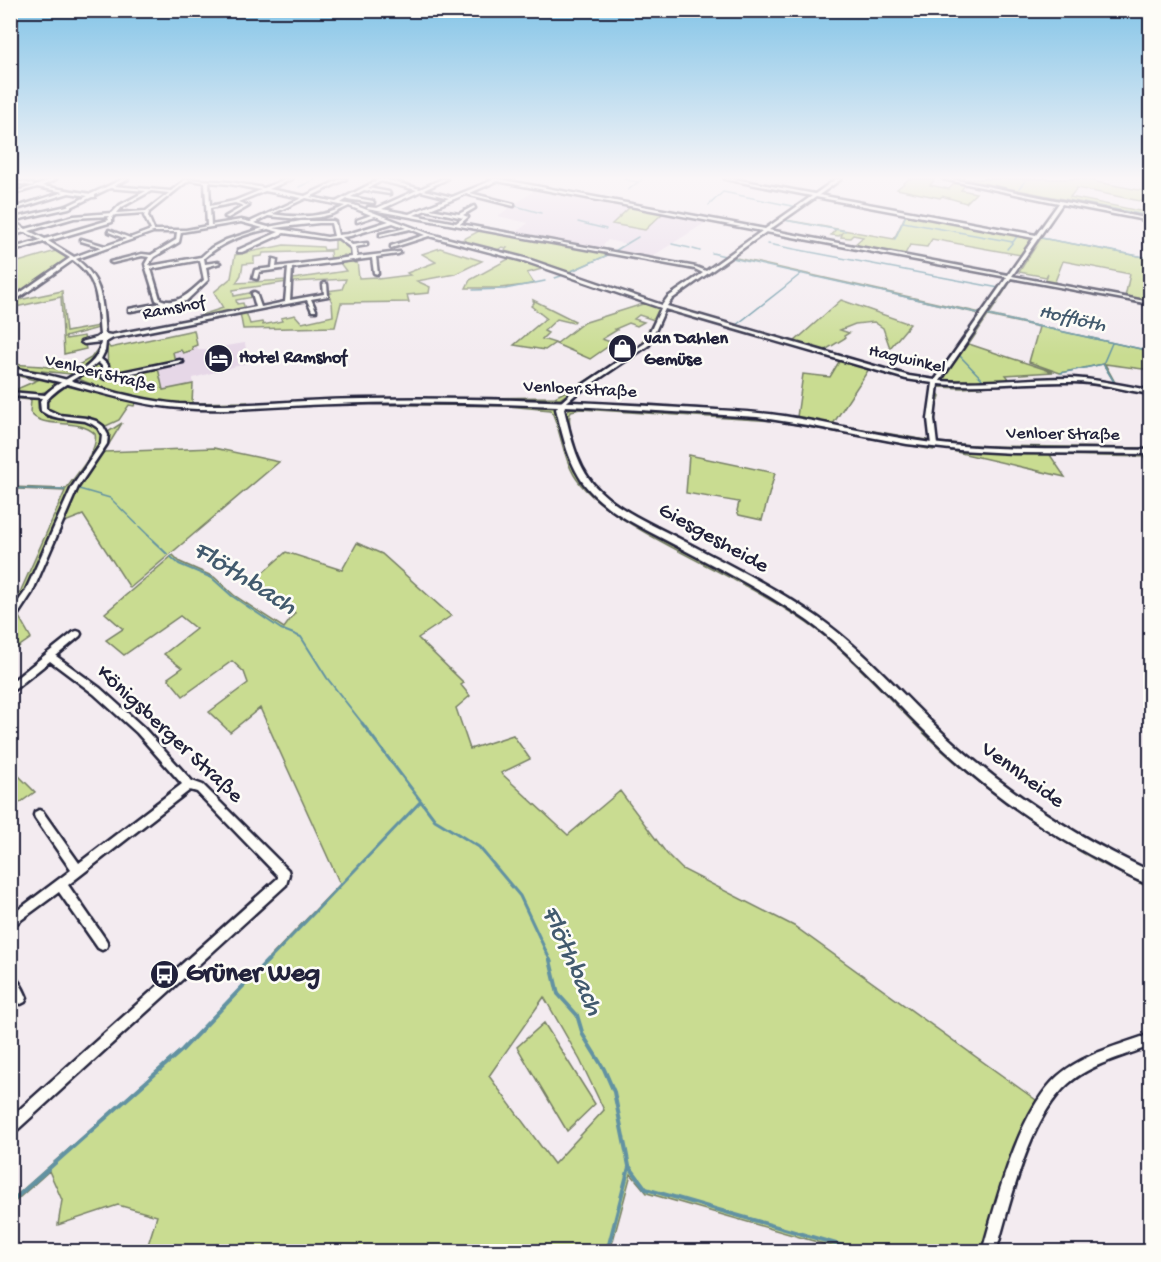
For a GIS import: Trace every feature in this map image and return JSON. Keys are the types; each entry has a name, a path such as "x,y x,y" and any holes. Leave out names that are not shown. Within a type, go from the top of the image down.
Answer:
{"main road":[{"name":"Venloer Straße","path":"10,370 68,380 132,398 192,407 352,401 562,404 766,416 934,445 993,449 1150,452"},
{"name":"Giesgesheide","path":"562,404 560,409 574,460 596,492 631,517 747,579 812,619 852,651 886,684"},
{"name":"Vennheide","path":"886,684 944,742 1011,797 1084,844 1150,878"}],"street":[{"path":"10,620 28,592 75,488 104,444 104,431 98,425 87,420 48,415 42,407 45,397 98,360 105,350 94,281 72,258 38,238"},
{"path":"10,251 57,238"},
{"path":"10,303 51,271 72,258 133,238"},
{"path":"165,303 158,300 148,268 148,260 174,244 178,238"},
{"path":"148,268 202,258 234,238"},
{"path":"240,251 270,238"},
{"path":"338,238 352,246 365,244"},
{"path":"393,247 418,238"},
{"name":"Hagwinkel","path":"444,238 526,260 664,307 872,368 935,384 965,385 1064,380 1150,392"},
{"path":"528,238 696,268 705,272"},
{"path":"562,404 573,394 647,345 670,298 756,238"},
{"path":"803,238 1150,303"},
{"path":"934,445 930,419 935,384 1037,238"},
{"path":"82,240 104,247"},
{"path":"352,246 355,260"},
{"path":"255,278 257,271 313,264 323,266 398,254"},
{"path":"112,262 142,255 152,256"},
{"path":"313,256 313,264"},
{"path":"131,310 184,300 202,285 206,274 202,258"},
{"path":"374,258 376,273"},
{"path":"274,269 275,260"},
{"path":"203,266 218,263"},
{"path":"289,302 290,267"},
{"path":"314,310 308,298 326,295 325,284"},
{"path":"254,293 259,308"},
{"name":"Ramshof","path":"103,338 308,298"},
{"path":"266,307 269,314"},
{"path":"84,342 103,338"},
{"path":"98,360 105,365 105,377 180,362"},
{"path":"10,394 45,397"},
{"path":"10,689 77,634"},
{"name":"Königsberger Straße","path":"10,1127 282,881 284,874 200,788 189,785 140,730 97,692 50,656"},
{"path":"10,923 189,785"},
{"path":"39,815 78,871"},
{"path":"60,884 102,944"},
{"path":"10,980 21,998"},
{"path":"989,1251 1012,1175 1042,1101 1064,1080 1090,1064 1150,1040"}],"shaded area":[{"path":"534,238 681,238 648,259 613,252 626,244 608,240 598,250"},
{"path":"245,343 248,363 193,378 193,384 163,390 158,368 181,363 175,363 172,352 182,350 183,353 197,345 198,349 206,349"}],"green space":[{"path":"335,238 351,248 351,257 344,255 342,260 331,261 330,251 263,253 262,256 254,257 254,263 243,264 241,275 236,283 287,280 287,282 233,290 234,296 249,293 253,297 236,300 237,304 243,303 245,309 202,318 201,315 223,308 214,292 231,278 235,255 284,245 323,247 324,250 335,249"},
{"path":"466,238 523,238 610,254 567,273 497,251 503,252 507,248 502,247 496,251 460,241"},
{"path":"862,238 1035,238 1017,264 1021,255 932,239 927,247 910,245 904,256 853,246"},
{"path":"1041,238 1150,258 1150,302 1125,297 1130,274 1063,261 1054,284 1045,282 1048,273 1046,277 1019,272"},
{"path":"440,248 482,261 455,274 417,281 430,287 429,293 407,295 409,302 341,303 335,327 243,329 240,313 246,312 250,324 262,322 263,325 282,321 281,318 295,315 302,323 333,316 332,302 328,294 331,293 326,291 342,289 346,279 293,282 293,279 346,271 340,263 357,261 359,278 376,277 378,279 410,275 407,273 436,262 422,254"},
{"path":"56,251 69,259 11,301 11,264"},
{"path":"512,257 546,268 527,273 534,284 500,288 466,288 470,280"},
{"path":"732,257 981,313 1008,278 936,382 932,382 874,368 934,381 980,314"},
{"path":"1013,278 989,315 1150,351 1150,370 1105,364 1117,386 1103,364 1060,373 1029,362 1039,327 988,316 969,344 1053,372 1006,375 1011,381 940,382"},
{"path":"62,291 66,332 99,326 99,328 65,337 66,339 84,336 85,340 81,341 81,344 85,344 86,349 64,354 61,297 11,308 14,301"},
{"path":"533,300 575,321 573,323 557,319 544,331 548,333 542,339 555,343 545,350 514,345 546,318 531,306 534,303"},
{"path":"841,300 910,324 890,348 883,328 874,322 855,324 840,330 849,333 822,352 793,343"},
{"path":"646,303 662,308 645,344 560,399 480,398 555,397 584,382 639,347 654,320 639,315 634,319 644,322 637,326 629,323 615,329 617,330 602,339 613,343 590,359 556,344 583,323"},
{"path":"194,330 197,345 192,347 193,350 183,353 181,350 173,352 175,362 111,376 108,374 107,344 110,348"},
{"path":"99,347 102,348 101,354 88,366 71,374 11,368 10,364 42,366 68,371 91,358"},
{"path":"840,360 869,369 833,424 932,441 922,442 799,419 797,417 803,374 830,377"},
{"path":"98,364 103,364 103,379 158,368 163,390 193,384 192,403 248,402 234,406 214,407 164,402 114,391 79,379"},
{"path":"11,372 57,381 42,393 10,392 40,379 34,380 11,374"},
{"path":"1049,382 962,388 939,387 936,390 940,396 933,420 936,442 986,446 1150,448 1150,450 987,447 935,442 932,420 936,387"},
{"path":"69,384 137,401 134,406 129,405 119,420 106,426 85,418 58,415 48,411 46,404 50,396"},
{"path":"11,395 38,398 38,408 43,414 50,418 86,422 100,431 102,436 93,457 75,483 29,584 11,616 11,609 65,491 11,487 66,489 90,456 95,434 79,426 51,423 36,418 30,412 31,400 11,398"},
{"path":"351,404 552,406 556,409 594,493 737,577 738,582 625,521 586,490 570,467 551,410 507,406"},
{"path":"579,406 767,417 926,446 934,450 775,421 580,409 571,411 569,422 573,443 588,477 614,502 678,539 676,539 628,513 613,503 587,479 571,446 567,413 569,409"},
{"path":"122,423 104,452 214,448 279,462 130,588 83,515 62,523 27,603 18,615 31,638 11,652 10,623 17,614 76,488 107,442 108,432"},
{"path":"939,448 1150,454 1150,457 1050,455 1065,477"},
{"path":"689,455 775,473 762,520 739,515 737,511 739,502 686,493"},
{"path":"357,543 382,554 451,616 418,638 464,683 461,685 470,696 456,708 470,749 513,735 530,759 501,773 568,835 620,791 667,854 682,869 794,926 1036,1100 1008,1171 983,1251 848,1251 647,1193 631,1174 610,1252 146,1251 157,1216 118,1205 58,1225 62,1200 49,1171 11,1205 10,1201 182,1049 340,884 260,708 230,732 209,712 248,683 244,672 232,661 183,696 168,678 182,668 164,654 196,629 180,616 124,655 106,640 123,629 105,613 173,555 180,562 214,577 235,596 284,628 295,613 250,584 286,552 342,570","holes":["544,997 580,1060 604,1110 554,1164 489,1076"]},
{"path":"749,583 780,600 830,635 965,764 1138,877 1150,882 1150,888 1070,846 995,795 948,756 823,635 794,614 742,584"},
{"path":"18,775 35,792 11,809 11,780"},
{"path":"544,1023 595,1104 567,1131 517,1047"}],"waterway":[{"path":"613,252 637,238"},
{"path":"990,238 1013,242"},
{"path":"1013,242 1016,238"},
{"path":"1041,238 1150,258"},
{"path":"1007,249 1013,242"},
{"name":"Hofflöth","path":"672,244 690,248"},
{"path":"768,244 999,288 996,292"},
{"name":"Hofflöth","path":"693,249 700,251"},
{"name":"Hofflöth","path":"712,253 725,256"},
{"path":"567,273 610,254"},
{"name":"Hofflöth","path":"732,258 801,274"},
{"path":"787,285 801,274"},
{"name":"Hofflöth","path":"801,274 982,314 983,312"},
{"path":"555,278 561,276"},
{"path":"473,290 505,289 545,281"},
{"path":"735,326 786,286"},
{"name":"Hofflöth","path":"969,341 987,315 1150,351"},
{"path":"967,343 959,355 985,382"},
{"path":"1061,373 1103,364 1112,343"},
{"path":"1104,365 1116,385"},
{"name":"Flöthbach","path":"10,488 65,490"},
{"name":"Flöthbach","path":"79,489 110,498 150,537"},
{"name":"Flöthbach","path":"148,536 167,554"},
{"name":"Flöthbach","path":"171,557 179,564 212,578 232,596 281,629 301,637 327,678 363,724"},
{"name":"Flöthbach","path":"362,723 421,801"},
{"path":"267,962 421,801"},
{"name":"Flöthbach","path":"421,801 435,820 479,847 520,896 551,962"},
{"path":"10,1203 182,1050 268,960"},
{"name":"Flöthbach","path":"550,960 558,994 577,1015 583,1035 604,1069 614,1092 629,1166 646,1189 864,1252"},
{"path":"607,1252 629,1167"}],"place":[{"name":"van Dahlen Gemüse","path":"623,349"},
{"name":"Hotel Ramshof","path":"218,358"},
{"name":"Grüner Weg","path":"165,975"}]}
